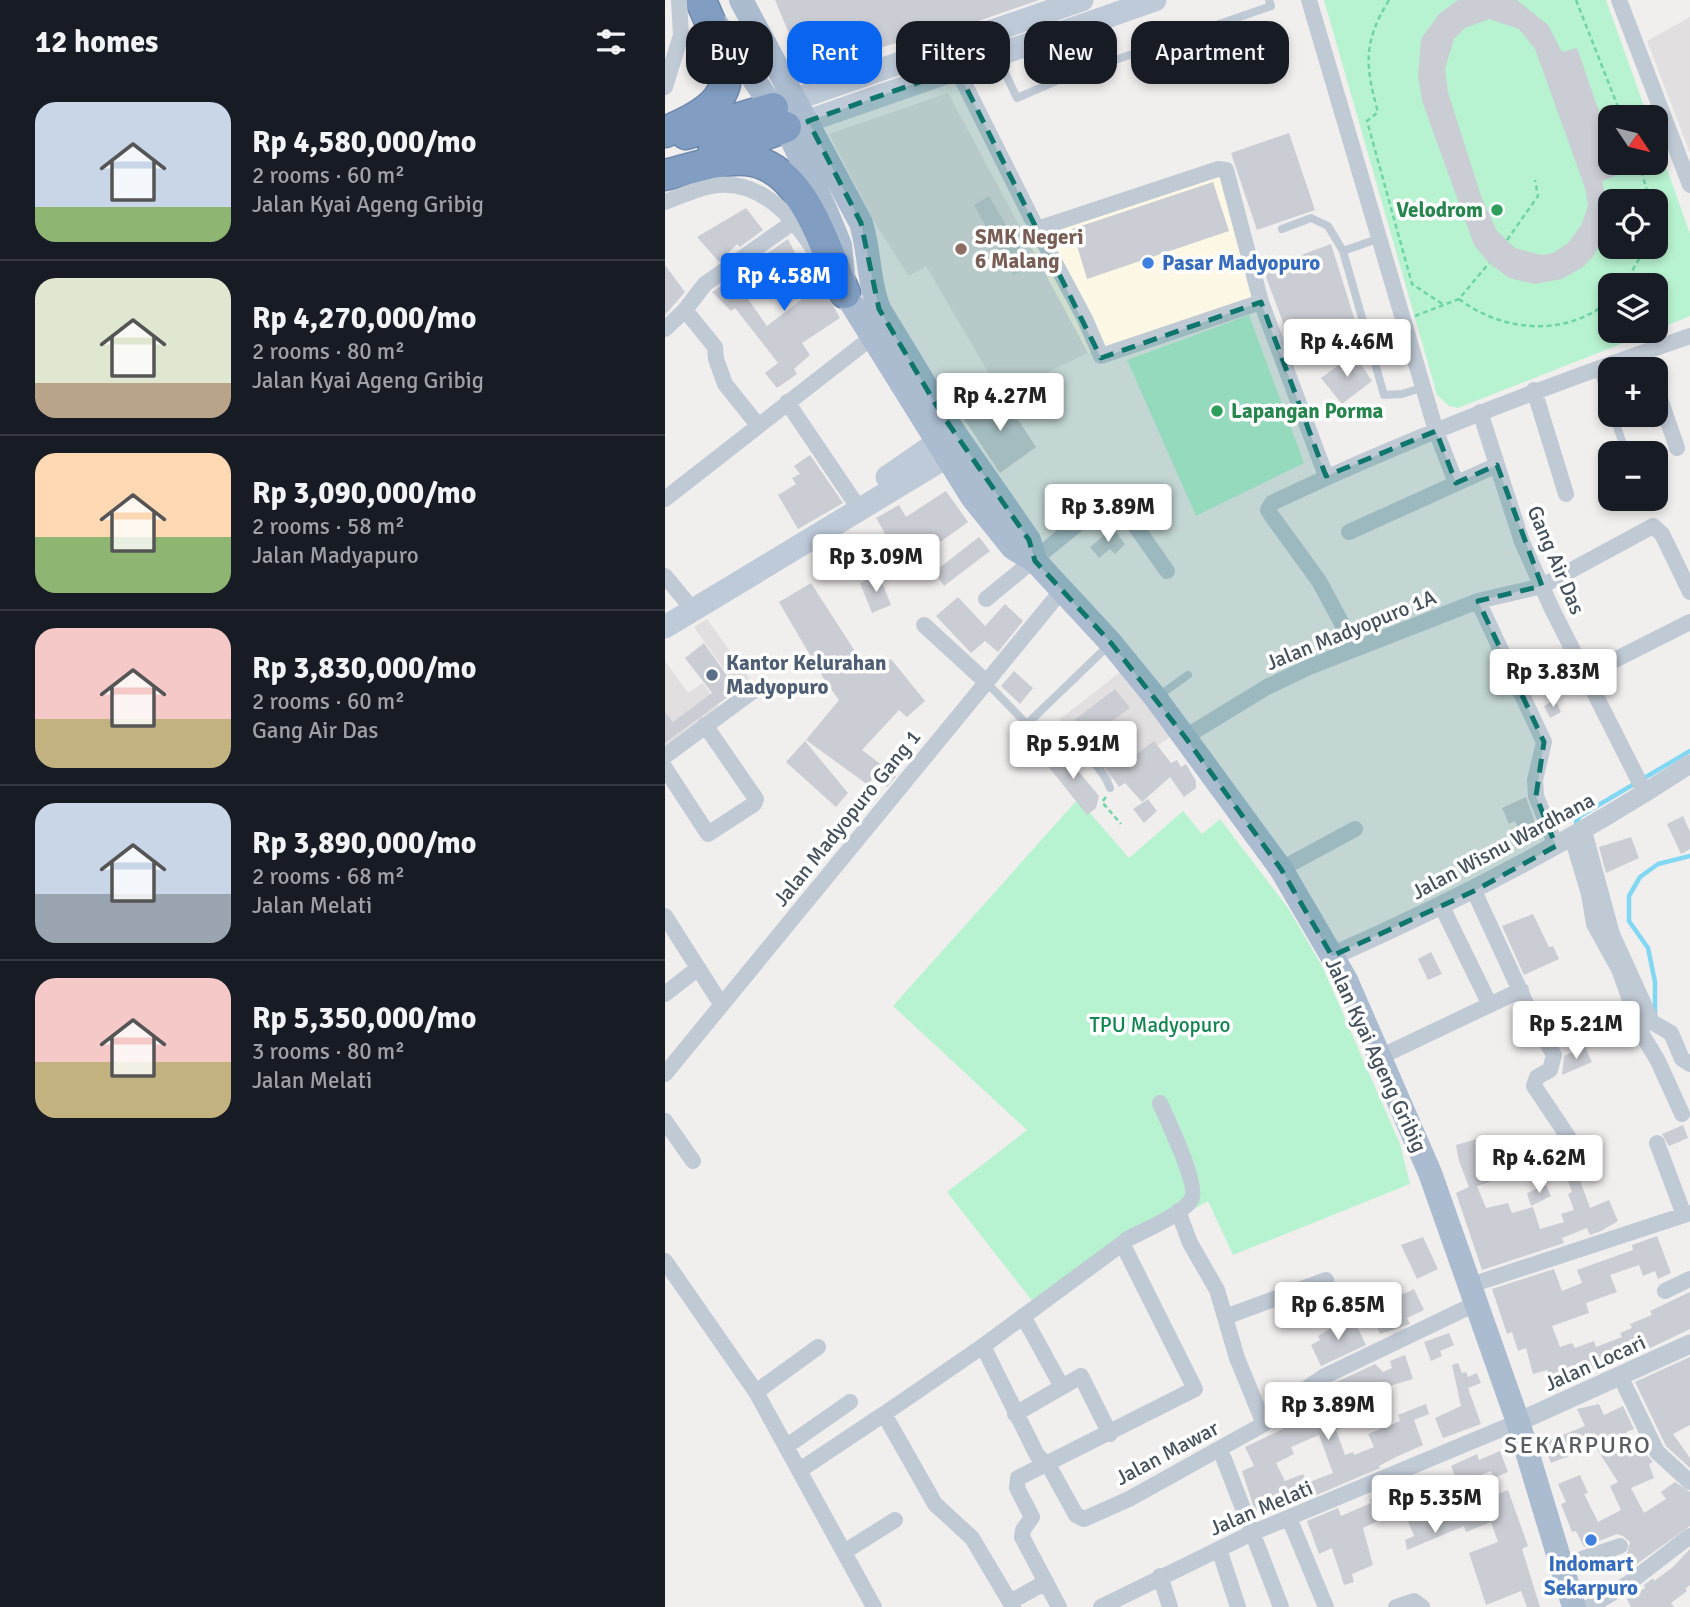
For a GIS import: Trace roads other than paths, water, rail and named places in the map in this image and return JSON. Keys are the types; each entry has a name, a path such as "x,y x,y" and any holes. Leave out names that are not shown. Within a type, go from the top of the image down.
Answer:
{"highway":[{"path":"665,132 697,118 712,107 725,83 726,60 694,1"},
{"path":"665,139 791,114"},
{"path":"665,172 791,114"},
{"path":"665,172 746,160 775,170 800,193 845,293"}],"main road":[{"path":"741,0 791,114"},
{"path":"1093,21 1154,0"},
{"path":"694,1 791,114"},
{"path":"791,114 1076,1"},
{"path":"1044,13 1047,21"},
{"path":"791,114 902,84"},
{"name":"Jalan Kyai Ageng Gribig","path":"791,114 839,245 845,293 871,338 950,445 1029,540 1035,561 1160,695 1185,737 1281,869 1332,956 1382,1056 1430,1173 1518,1422 1574,1607"},
{"name":"Jalan Kyai Ageng Gribig","path":"791,114 862,223 869,248 871,289 950,445"},
{"path":"665,627 866,506 950,445"}],"street":[{"path":"1309,0 1406,320 1436,431 1456,484"},
{"path":"1619,0 1690,185"},
{"path":"665,87 694,1"},
{"path":"964,84 1085,319 1101,356 1261,302"},
{"path":"1037,229 1224,168 1261,302 1326,476"},
{"path":"665,202 707,187 725,185 749,190 771,200 795,221 835,286 845,293"},
{"path":"665,329 685,310 705,284 795,221"},
{"path":"685,310 715,347 716,359 725,384 757,424"},
{"path":"1355,648 1319,581 1268,510 1272,503 1326,476 1534,390 1690,336"},
{"path":"665,499 757,424 871,338"},
{"path":"1645,352 1647,357"},
{"path":"1534,390 1566,494"},
{"path":"787,402 866,506"},
{"name":"Gang Air Das","path":"1480,412 1522,542 1585,676 1642,784"},
{"path":"1668,422 1677,448"},
{"path":"1349,532 1497,465"},
{"path":"986,598 1035,561 1108,499 1120,504 1167,571"},
{"name":"Jalan Madyopuro 1A","path":"1185,737 1267,687 1355,648 1478,601 1542,586 1653,526 1663,534 1690,592"},
{"path":"665,576 692,610"},
{"name":"Jalan Madyopuro Gang 1","path":"665,1074 1062,590"},
{"path":"1478,601 1544,742 1535,780 1536,796 1574,836 1650,1027 1658,1061 1682,1114"},
{"path":"1585,676 1690,622"},
{"path":"924,625 985,681"},
{"path":"665,756 757,688"},
{"path":"665,768 708,834 754,804 756,799 705,726"},
{"name":"Jalan Wisnu Wardhana","path":"1332,956 1475,891 1574,836 1642,784 1690,764"},
{"path":"1281,869 1355,829"},
{"path":"1475,891 1554,1055 1550,1070 1537,1077 1534,1086 1579,1153"},
{"path":"1595,892 1594,924 1650,1027 1671,1033 1682,1059 1690,1064"},
{"path":"1442,907 1490,1005"},
{"path":"665,916 721,1004"},
{"path":"665,994 697,969"},
{"path":"1382,1056 1521,990"},
{"path":"800,1470 984,1347 1123,1243 1191,1201 1192,1185 1160,1103"},
{"path":"665,1121 693,1161"},
{"path":"1657,1143 1687,1214"},
{"path":"1178,1211 1190,1242 1217,1290 1237,1358 1264,1424"},
{"name":"Jalan Mawar","path":"984,1347 1015,1414 1076,1515 1084,1519 1129,1499 1264,1424 1295,1396 1323,1377 1474,1294 1687,1214"},
{"path":"1059,1607 1022,1537 1023,1530 1032,1517 1017,1482 1023,1473 1110,1434 1195,1389 1128,1259 1123,1243"},
{"path":"665,1261 756,1392 874,1607"},
{"path":"1665,1291 1690,1279"},
{"path":"1225,1317 1326,1280"},
{"path":"1023,1316 1062,1387"},
{"name":"Jalan Locari","path":"1518,1422 1621,1378 1690,1344"},
{"path":"756,1392 818,1347"},
{"path":"1015,1414 1081,1376 1110,1434"},
{"path":"1621,1378 1657,1452 1690,1482"},
{"path":"787,1446 850,1402"},
{"path":"884,1414 935,1504 972,1538 1012,1604 1046,1582"},
{"name":"Jalan Melati","path":"1111,1605 1160,1576 1252,1533 1518,1422"},
{"path":"1220,1449 1281,1607"},
{"path":"1289,1518 1326,1607"},
{"path":"844,1552 895,1520"},
{"path":"1589,1607 1629,1583 1690,1536"},
{"path":"1563,1565 1620,1546"},
{"path":"1219,1549 1238,1607"},
{"path":"1160,1576 1170,1607"},
{"path":"1396,1607 1414,1601 1422,1607"}],"lane":[{"path":"1010,83 1017,98 1063,78 1271,6 1269,0"},
{"path":"1282,229 1311,218 1321,220 1351,249 1384,395 1405,393 1424,387"},
{"path":"1351,249 1381,238"},
{"path":"1021,741 1031,726 1111,642"},
{"path":"1160,695 1188,675"},
{"path":"985,681 1045,743 1059,735 1066,737 1092,761 1110,788"}],"waterway":[{"path":"1577,827 1576,822 1580,816 1690,751"},
{"path":"1655,1017 1655,982 1648,948 1629,921 1629,896 1640,877 1658,864 1690,856"}],"place":[{"name":"Velodrom","path":"1497,210"},
{"name":"SMK Negeri 6 Malang","path":"961,249"},
{"name":"Pasar Madyopuro","path":"1148,263"},
{"name":"Lapangan Porma","path":"1217,411"},
{"name":"Kantor Kelurahan Madyopuro","path":"712,675"},
{"name":"Indomart Sekarpuro","path":"1591,1540"}],"district":[{"name":"SEKARPURO","path":"1578,1445"}],"park label":[{"name":"TPU Madyopuro","path":"1160,1025"}]}
